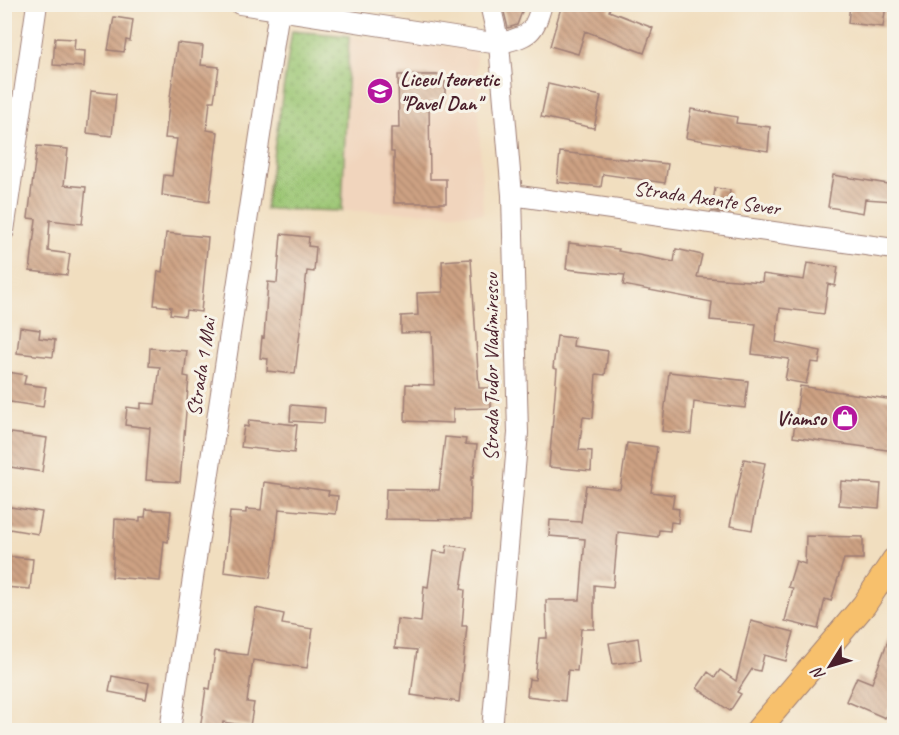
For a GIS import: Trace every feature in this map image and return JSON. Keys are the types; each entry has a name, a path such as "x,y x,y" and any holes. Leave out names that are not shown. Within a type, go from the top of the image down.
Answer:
{"main road":[{"path":"758,730 864,605 894,560"}],"street":[{"path":"4,231 10,153 37,4"},
{"path":"240,4 499,44 525,36 534,28 542,4"},
{"name":"Strada Tudor Vladimirescu","path":"490,4 499,44 512,195 518,433 492,730"},
{"name":"Strada 1 Mai","path":"170,730 279,10"},
{"name":"Strada Axente Sever","path":"512,195 894,249"}],"shaded area":[{"name":"Liceul teoretic \"Pavel Dan\"","path":"292,31 476,50 483,214 265,209"}],"green space":[{"path":"292,31 349,36 342,211 265,209"}],"building":[{"path":"502,4 525,4 517,25 508,28"},
{"path":"562,4 611,4 609,11 653,28 644,53 585,31 578,54 550,46"},
{"path":"850,4 886,4 883,27 848,23"},
{"path":"114,17 133,20 130,41 126,40 124,52 108,50"},
{"path":"55,38 75,39 74,50 85,51 84,67 53,65"},
{"path":"177,43 203,46 201,65 219,67 214,101 210,101 207,130 218,132 209,202 162,195 164,175 172,176 177,139 165,138"},
{"path":"398,75 445,75 445,101 429,100 430,179 446,179 446,203 394,203 394,152 391,152 391,128 399,128"},
{"path":"548,84 601,96 594,128 541,117"},
{"path":"91,91 116,94 112,136 87,133"},
{"path":"691,109 737,117 736,123 770,127 768,151 686,138"},
{"path":"37,146 68,149 64,185 86,187 82,224 50,220 48,251 70,254 67,275 30,271 36,219 28,218"},
{"path":"560,152 668,164 665,183 603,174 601,187 557,182"},
{"path":"833,175 894,185 894,201 865,199 863,213 828,207"},
{"path":"715,188 730,190 728,213 712,211"},
{"path":"166,233 208,237 201,312 186,310 185,316 170,314 171,307 154,305 158,271 162,272"},
{"path":"281,234 309,237 308,246 316,247 314,272 307,271 295,374 267,371 268,359 260,358 262,337 264,338 268,282 277,283"},
{"path":"569,243 619,249 618,251 674,262 676,249 702,255 697,277 762,282 763,274 804,280 807,263 838,267 835,286 828,284 824,314 780,308 776,342 821,351 819,363 811,362 806,384 785,380 789,359 752,354 756,324 710,320 712,302 623,285 625,275 566,269"},
{"path":"471,259 479,388 491,388 491,408 453,409 453,423 405,421 406,384 434,385 432,332 401,333 401,316 418,315 417,293 443,292 442,261"},
{"path":"20,327 40,330 39,338 55,340 53,357 17,353"},
{"path":"557,336 574,338 573,346 608,351 605,375 596,374 593,418 583,417 579,450 592,451 591,471 549,467 557,369 553,368"},
{"path":"150,348 187,351 184,376 189,377 180,482 146,480 150,428 125,425 127,407 141,409 141,403 155,404 160,367 149,366"},
{"path":"8,372 26,375 24,384 46,387 43,407 4,401"},
{"path":"669,372 748,381 745,408 694,402 691,434 662,431"},
{"name":"Viamso","path":"800,386 894,400 894,451 793,437"},
{"path":"291,405 325,408 324,423 290,421"},
{"path":"249,420 297,425 294,453 241,447 244,426 248,427"},
{"path":"4,432 47,438 42,472 4,466"},
{"path":"445,437 466,439 465,444 477,445 473,478 471,477 470,520 385,519 386,489 439,490"},
{"path":"627,443 657,447 651,492 674,495 672,508 679,509 678,523 671,522 670,531 659,530 658,537 618,532 613,587 594,585 594,629 581,629 577,671 568,670 565,701 527,696 529,679 535,680 539,638 547,638 546,600 580,600 585,539 549,536 550,520 581,522 586,485 620,489"},
{"path":"744,459 765,463 752,530 730,526"},
{"path":"841,481 881,484 879,508 839,505"},
{"path":"264,482 329,491 328,495 338,496 336,514 279,509 270,578 224,572 230,512 246,513 246,509 261,510"},
{"path":"4,506 42,512 38,534 4,528"},
{"path":"146,509 171,511 168,542 164,541 160,581 112,577 115,519 140,521 140,517 145,517"},
{"path":"806,536 863,537 863,559 844,559 831,601 825,599 818,629 785,621 793,588 788,587 796,561 805,564"},
{"path":"447,545 467,548 461,589 465,590 462,626 467,626 459,702 411,695 417,650 395,648 397,619 421,622 424,586 428,587 433,551 446,553"},
{"path":"4,556 33,559 30,589 4,587"},
{"path":"256,608 284,614 282,624 313,629 307,668 253,660 247,702 254,703 250,726 223,722 222,730 200,730 206,688 210,689 215,651 247,655"},
{"path":"751,621 794,632 786,661 764,655 760,671 752,669 737,692 741,694 730,711 697,688 708,672 715,677 720,670 736,681"},
{"path":"893,627 894,696 885,718 846,701 857,677 872,683"},
{"path":"638,638 641,660 613,664 609,643"},
{"path":"112,676 149,683 146,699 109,692"}],"place":[{"name":"Liceul teoretic \"Pavel Dan\"","path":"380,91"},
{"name":"Viamso","path":"845,418"}]}
